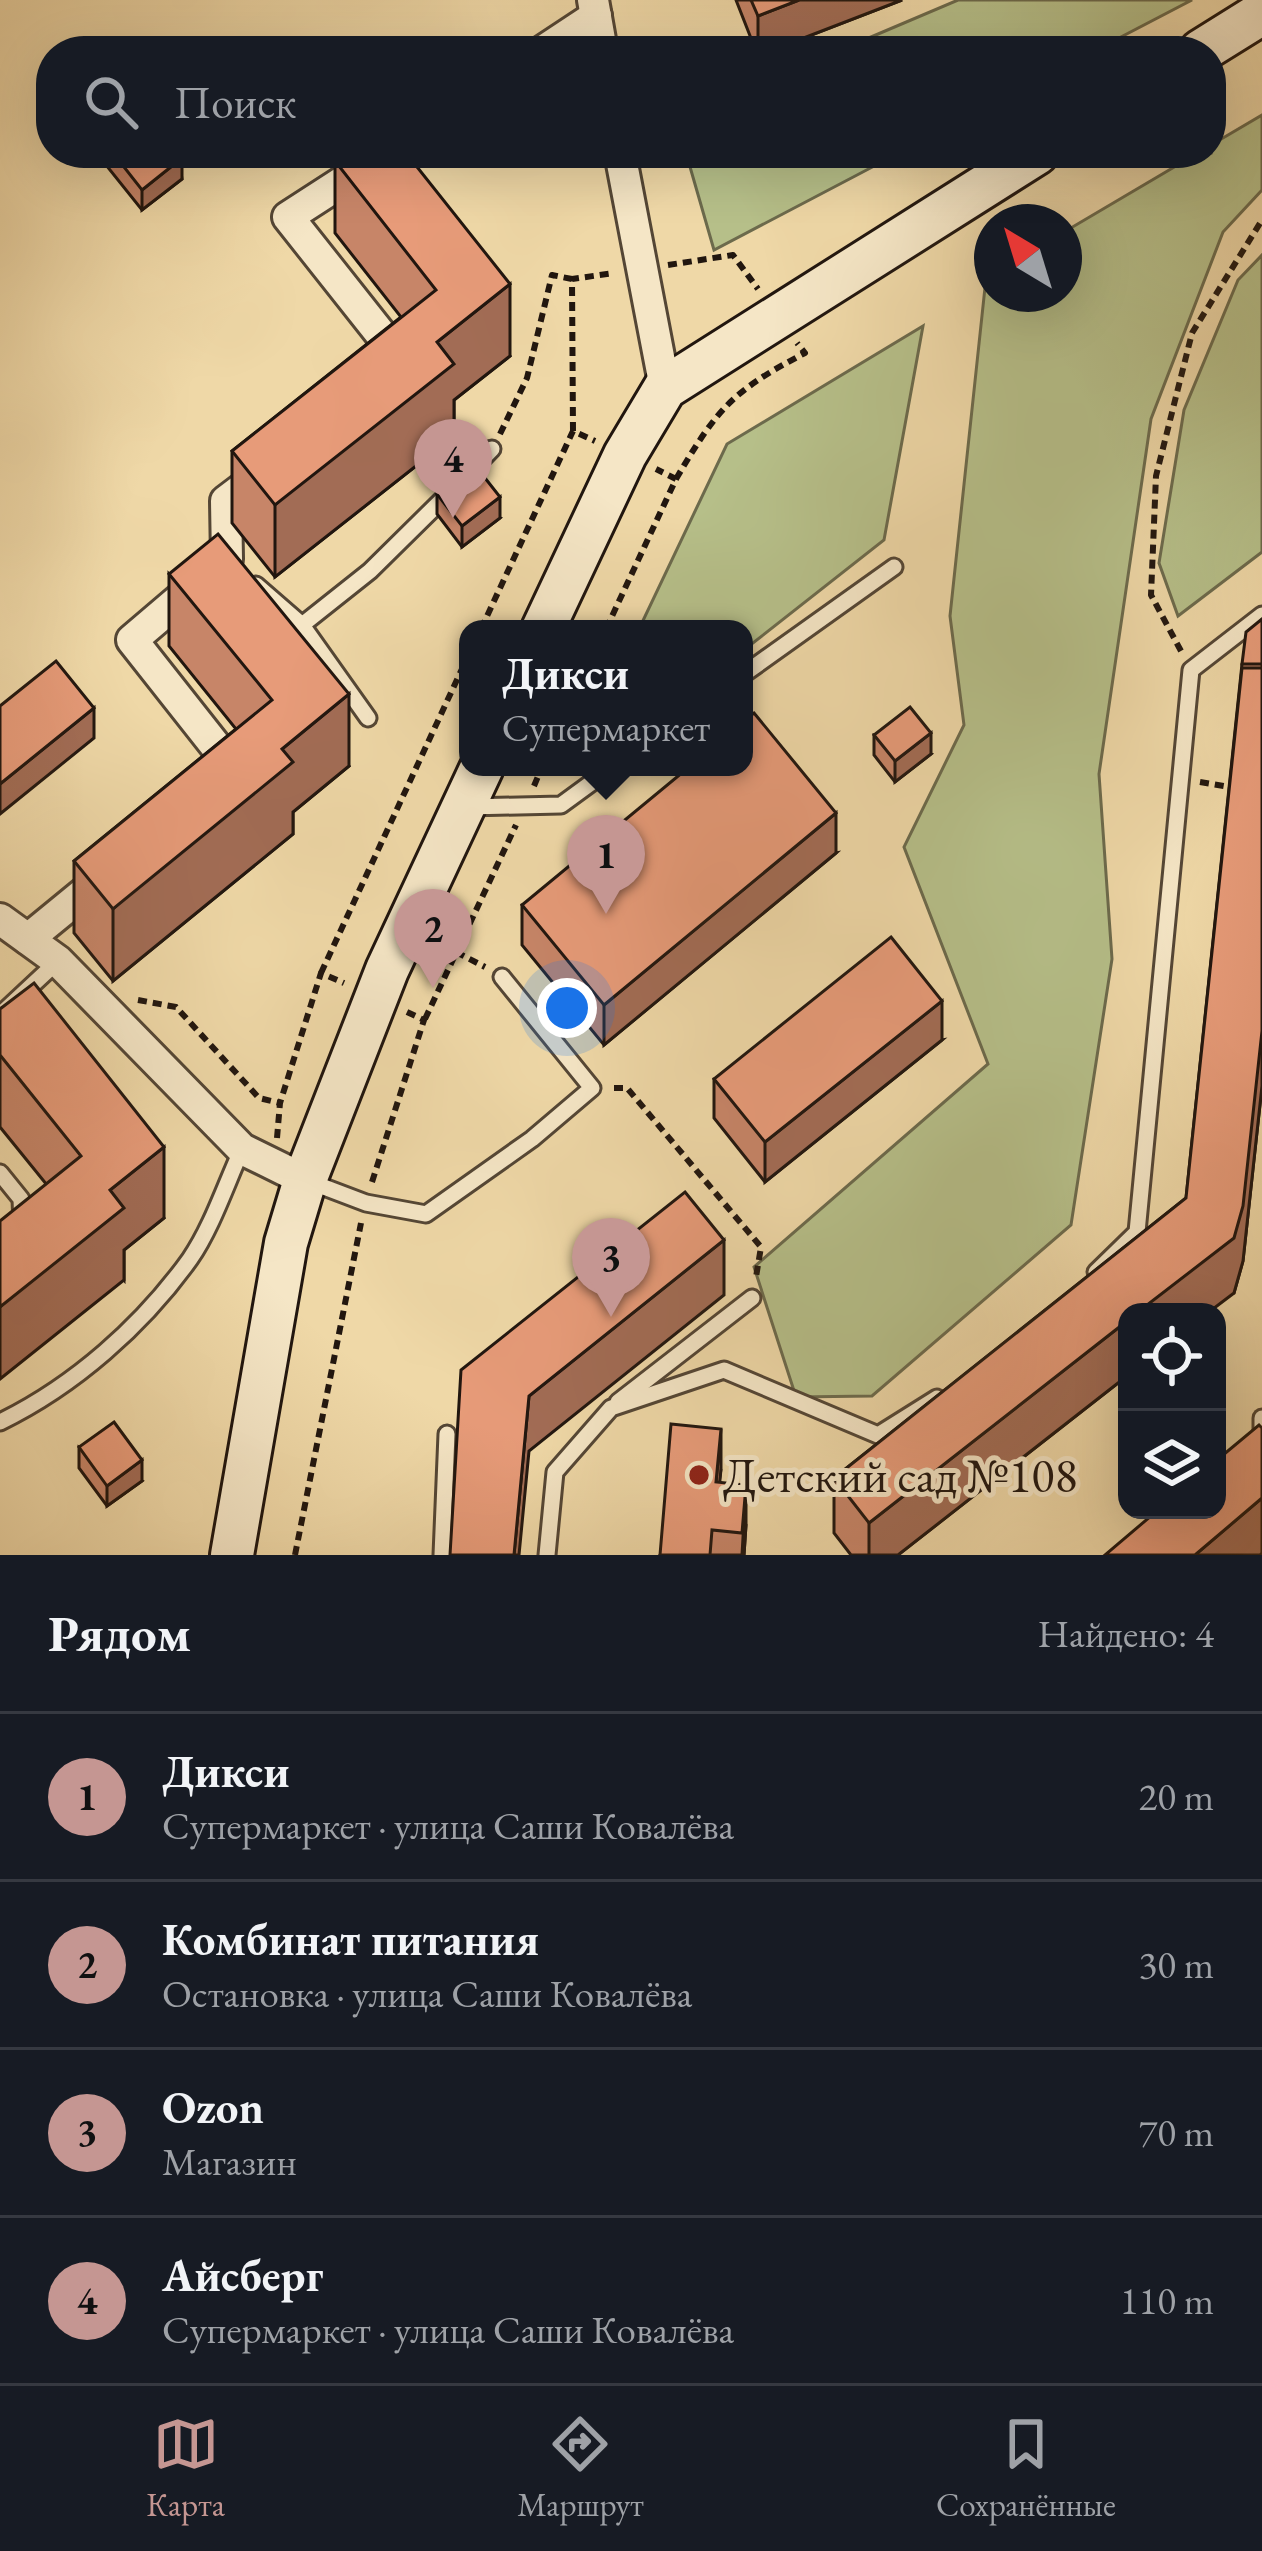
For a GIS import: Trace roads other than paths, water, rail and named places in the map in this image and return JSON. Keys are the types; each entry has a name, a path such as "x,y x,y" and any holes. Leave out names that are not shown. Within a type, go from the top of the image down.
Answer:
{"street":[{"path":"561,36 595,8"},
{"path":"1225,36 1262,13"},
{"path":"364,168 289,218 403,361 367,389"},
{"path":"623,168 665,388"},
{"path":"547,620 625,455 665,388 1013,168"},
{"path":"199,796 233,768 132,640 226,560 226,501 279,459"},
{"path":"232,1555 286,1244 305,1180 387,970 478,776"},
{"path":"28,939 131,854"},
{"path":"0,919 58,961 242,1149 305,1180"}],"lane":[{"path":"302,625 370,571 492,449"},
{"path":"226,560 302,625 368,718"},
{"path":"753,668 894,567"},
{"path":"1086,1282 1137,1232 1191,670 1262,616"},
{"path":"463,807 561,805 601,776"},
{"path":"0,1015 58,961"},
{"path":"305,1180 366,1202 426,1214 532,1139 592,1088 502,977"},
{"path":"0,1422 54,1393 147,1310 192,1256 242,1149"},
{"path":"0,1173 21,1199 22,1225 0,1243"},
{"path":"547,1555 555,1472 610,1408 752,1298"},
{"path":"610,1408 724,1370 878,1435 957,1386"},
{"path":"1246,1444 1262,1428"},
{"path":"442,1555 447,1434"}],"place":[{"name":"Айсберг","path":"453,518"},
{"name":"Дикси","path":"606,914"},
{"name":"Комбинат питания","path":"433,988"},
{"name":"Ozon","path":"611,1317"},
{"name":"Детский сад №108","path":"699,1475"}]}
